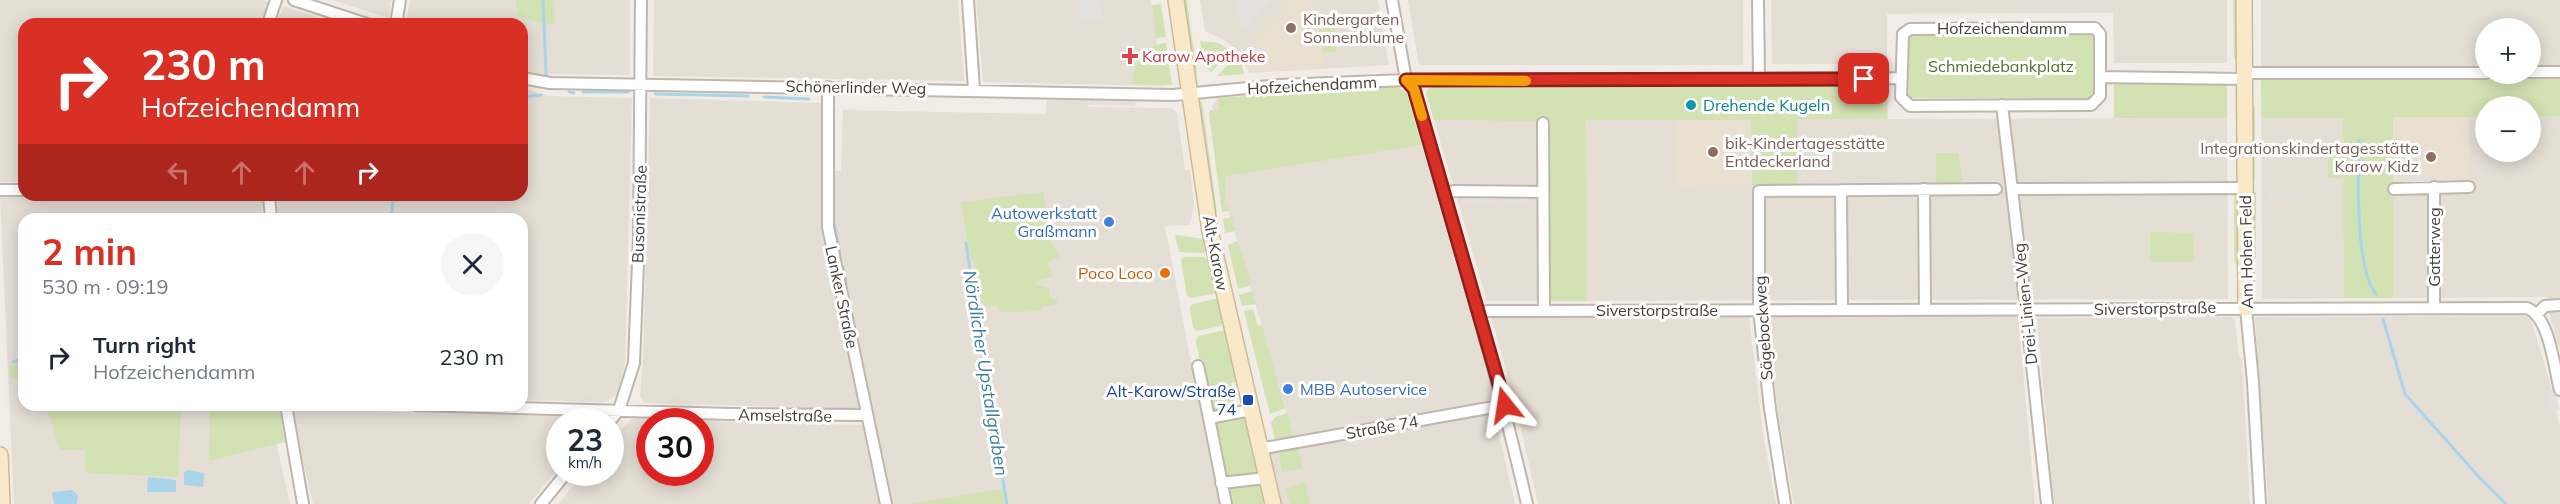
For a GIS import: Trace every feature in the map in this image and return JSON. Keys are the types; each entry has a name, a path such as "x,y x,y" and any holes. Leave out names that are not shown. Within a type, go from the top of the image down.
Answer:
{"main road":[{"name":"Alt-Karow","path":"1176,0 1210,231 1273,504"},
{"name":"Am Hohen Feld","path":"2244,0 2246,308"},
{"path":"0,455 2,504"}],"street":[{"path":"270,18 276,0"},
{"path":"294,0 349,18"},
{"path":"397,18 400,0"},
{"name":"Busonistraße","path":"620,408 634,363 642,83 641,0"},
{"path":"968,0 974,90"},
{"path":"1392,0 1406,80 1414,89 1479,313 1505,405 1527,504"},
{"path":"1758,0 1759,80"},
{"name":"Hofzeichendamm","path":"2095,28 2100,34 2100,77 2100,96 2091,105 1910,106 1901,97 1903,34 1910,29 2095,28"},
{"path":"2541,72 2560,72"},
{"path":"2100,77 2475,73"},
{"name":"Hofzeichendamm","path":"1190,94 1280,85 1406,80 1902,78"},
{"name":"Schönerlinder Weg","path":"528,79 550,83 1190,94"},
{"name":"Lanker Straße","path":"828,87 828,227 886,504"},
{"name":"Drei-Linien-Weg","path":"2001,105 2047,504"},
{"path":"1543,123 1544,311"},
{"name":"Gatterweg","path":"2433,187 2434,308"},
{"name":"Gatterweg","path":"2394,189 2469,187"},
{"path":"2012,189 2245,188"},
{"path":"1924,189 1925,309"},
{"path":"1842,310 1841,190 1996,189"},
{"path":"0,190 18,190"},
{"name":"Sägebockweg","path":"1785,504 1770,409 1759,310 1760,191 1841,190"},
{"path":"1444,194 1454,191 1543,192"},
{"name":"Siverstorpstraße","path":"1479,313 2246,308 2527,308 2538,313 2545,306 2560,305"},
{"name":"Am Hohen Feld","path":"2246,308 2260,504"},
{"path":"2538,313 2544,324 2560,390"},
{"path":"1198,366 1226,504"},
{"name":"Straße 74","path":"1259,449 1505,405"},
{"name":"Amselstraße","path":"528,408 546,408"},
{"name":"Amselstraße","path":"624,410 867,415"},
{"path":"1209,418 1251,410"},
{"path":"287,411 303,504"},
{"path":"1221,483 1266,478"},
{"path":"541,504 556,486"}],"shaded area":[{"path":"0,0 263,0 270,2 262,18 18,18 18,182 0,182"},
{"path":"332,0 391,0 389,18"},
{"path":"410,0 630,0 630,75 549,74 549,77 534,76 528,73 528,18 407,18"},
{"path":"654,0 958,0 964,81 653,76"},
{"path":"976,0 1151,0 1163,86 983,82"},
{"path":"1079,0 1101,0 1103,21 1081,22"},
{"path":"1200,0 1378,0 1389,65 1250,73 1232,46 1205,31"},
{"path":"1236,0 1272,0 1247,27 1240,28"},
{"name":"Kindergarten Sonnenblume","path":"1291,0 1312,0 1324,68 1250,73 1240,55"},
{"path":"1408,0 1743,0 1743,65 1419,65"},
{"path":"1771,0 2227,0 2227,63 2114,63 2113,13 1887,14 1887,64 1772,64"},
{"path":"2261,0 2560,0 2560,67 2541,67 2541,18 2475,18 2475,67 2261,67"},
{"path":"284,6 319,18 278,18"},
{"path":"2261,78 2475,78 2475,84 2541,84 2541,78 2560,78 2560,350 2548,311 2548,297 2262,299"},
{"path":"1887,85 1888,119 2227,118 2228,299 1487,301 1426,93 1431,86"},
{"path":"1397,86 1407,94 1475,326 1494,402 1294,438 1225,199 1212,106 1218,98"},
{"path":"528,89 548,96 632,98 625,363 617,394 606,402 528,400 528,213 278,213 277,201 528,201"},
{"path":"650,98 824,103 822,202 825,239 859,397 859,409 644,403 640,396"},
{"path":"1088,99 1089,107 1171,108 1177,113 1185,170 1190,170 1194,204 1190,225 1165,226 1221,504 893,504 833,216 833,171 841,171 843,110 1046,114 1047,100"},
{"path":"1089,99 1136,100 1135,106 1089,105"},
{"name":"Integrationskindertagesstätte Karow Kidz","path":"2393,117 2469,117 2469,183 2393,183"},
{"name":"bik-Kindertagesstätte Entdeckerland","path":"1675,120 1751,120 1752,185 1675,186"},
{"path":"2409,175 2428,175 2428,183 2409,183"},
{"path":"2267,192 2305,193 2305,199 2267,199"},
{"path":"0,197 18,197 18,201 262,201 263,213 18,213 18,411 269,411 290,504 14,504"},
{"path":"1465,197 1495,198 1495,204 1465,203"},
{"path":"1499,197 1529,198 1529,204 1499,203"},
{"path":"2018,315 2035,504 1794,504 1778,413 1767,317"},
{"path":"2530,316 2551,386 2560,427 2560,504 2268,504 2255,317"},
{"path":"1491,317 1749,317 1763,433 1776,504 1538,504 1514,398"},
{"path":"2231,317 2235,320 2239,358 2242,359 2250,504 2054,504 2037,318"},
{"path":"2555,389 2559,410 2549,412 2545,391"},
{"path":"291,411 546,416 546,483 529,504 313,504"},
{"path":"1494,413 1515,504 1276,504 1269,454"},
{"path":"631,419 636,419 636,486 714,486 714,421 862,425 879,504 558,504 574,486 624,486 624,427"}],"green space":[{"path":"516,0 554,0 555,23 543,24 517,16"},
{"path":"1181,0 1187,0 1197,73 1192,74 1185,29 1188,28 1187,19 1184,19"},
{"path":"2233,0 2236,0 2236,58 2234,58"},
{"path":"1161,4 1166,37 1156,38 1152,5"},
{"path":"1334,27 1337,51 1324,53 1321,29"},
{"name":"Schmiedebankplatz","path":"2093,34 2093,98 1908,98 1908,35"},
{"path":"1200,41 1219,43 1230,51 1212,72 1204,67"},
{"path":"1166,43 1172,85 1131,84 1141,57 1151,48"},
{"path":"1235,57 1242,65 1244,74 1217,76"},
{"path":"2261,78 2475,78 2475,84 2541,84 2541,78 2560,78 2560,116 2541,117 2541,96 2475,96 2475,117 2393,117 2393,298 2344,298 2343,118 2262,118"},
{"path":"2114,84 2227,84 2227,118 2114,118"},
{"path":"1887,85 1887,119 1797,119 1797,185 1752,185 1751,120 1586,120 1587,301 1550,301 1549,121 1434,120 1426,93 1431,86"},
{"path":"1397,86 1407,94 1421,145 1226,176 1225,199 1229,211 1222,212 1209,114 1210,110 1220,111 1218,98"},
{"path":"1202,101 1217,213 1197,104"},
{"path":"2253,107 2255,107 2255,179 2252,179"},
{"path":"1936,153 1958,153 1963,184 1936,184"},
{"path":"2328,154 2342,155 2342,178 2328,178"},
{"path":"1043,192 1051,242 1060,256 1048,262 1053,277 1035,281 1037,285 1049,288 1050,297 1058,301 1056,304 1042,307 1041,311 1001,312 997,306 986,307 979,293 979,275 969,253 961,202"},
{"path":"2256,192 2256,257 2253,267 2250,193"},
{"path":"2234,193 2236,193 2236,202 2239,202 2236,206 2237,267 2234,260"},
{"path":"1232,217 1235,231 1225,233 1223,219"},
{"path":"2150,232 2194,233 2194,262 2150,262"},
{"path":"1175,236 1204,239 1206,250 1204,253 1179,252"},
{"path":"1238,241 1251,285 1238,289 1228,245"},
{"path":"1183,257 1204,257 1209,260 1216,291 1214,294 1191,298 1187,296 1181,260"},
{"path":"1252,291 1256,304 1242,306 1239,295"},
{"path":"1215,299 1219,301 1223,321 1221,326 1197,331 1193,328 1190,307 1192,304"},
{"path":"1253,309 1258,326 1262,325 1285,408 1270,414 1244,311"},
{"path":"1226,332 1237,381 1231,383 1236,409 1213,413 1209,411 1196,341 1198,336"},
{"path":"18,362 18,379 10,378 9,366"},
{"path":"48,411 181,411 178,477 85,473 85,450 60,450"},
{"path":"210,411 280,411 285,442 209,461"},
{"path":"1287,413 1294,438 1275,441 1271,423 1275,417"},
{"path":"1241,415 1245,417 1258,472 1251,477 1226,479 1214,420"},
{"path":"1298,448 1303,469 1282,472 1279,452"},
{"path":"1251,482 1262,487 1266,504 1229,504 1225,491 1229,485"},
{"path":"1305,482 1310,504 1290,504 1286,489"},
{"path":"1002,489 1005,504 911,504"}],"water":[{"path":"188,470 204,473 203,487 184,485 184,473"},
{"path":"148,477 176,480 176,492 147,492"},
{"path":"72,490 78,495 77,504 54,504 52,492"}],"waterway":[{"path":"543,0 546,74"},
{"name":"Nördlicher Upstallgraben","path":"569,92 574,93"},
{"name":"Nördlicher Upstallgraben","path":"583,92 628,92"},
{"name":"Nördlicher Upstallgraben","path":"655,94 748,96"},
{"path":"528,96 541,95"},
{"name":"Nördlicher Upstallgraben","path":"764,97 809,99"},
{"name":"Nördlicher Upstallgraben","path":"833,126 834,110"},
{"path":"2359,140 2358,197 2361,243 2369,282 2376,294"},
{"path":"391,213 393,201"},
{"name":"Nördlicher Upstallgraben","path":"833,219 840,253"},
{"name":"Nördlicher Upstallgraben","path":"966,243 1007,504"},
{"name":"Nördlicher Upstallgraben","path":"843,267 846,284"},
{"path":"2383,319 2405,394 2506,504"},
{"path":"13,362 18,360"}],"slow traffic":[{"path":"1422,116 1414,89 1406,80 1526,81"}],"place":[{"name":"Kindergarten Sonnenblume","path":"1291,28"},
{"name":"Karow Apotheke","path":"1130,56"},
{"name":"Drehende Kugeln","path":"1691,105"},
{"name":"bik-Kindertagesstätte Entdeckerland","path":"1713,152"},
{"name":"Integrationskindertagesstätte Karow Kidz","path":"2431,157"},
{"name":"Autowerkstatt Graßmann","path":"1109,222"},
{"name":"Poco Loco","path":"1165,273"},
{"name":"MBB Autoservice","path":"1288,389"},
{"name":"Alt-Karow/Straße 74","path":"1248,400"}],"route":[{"path":"1505,405 1414,89 1406,80 1864,79"}]}
